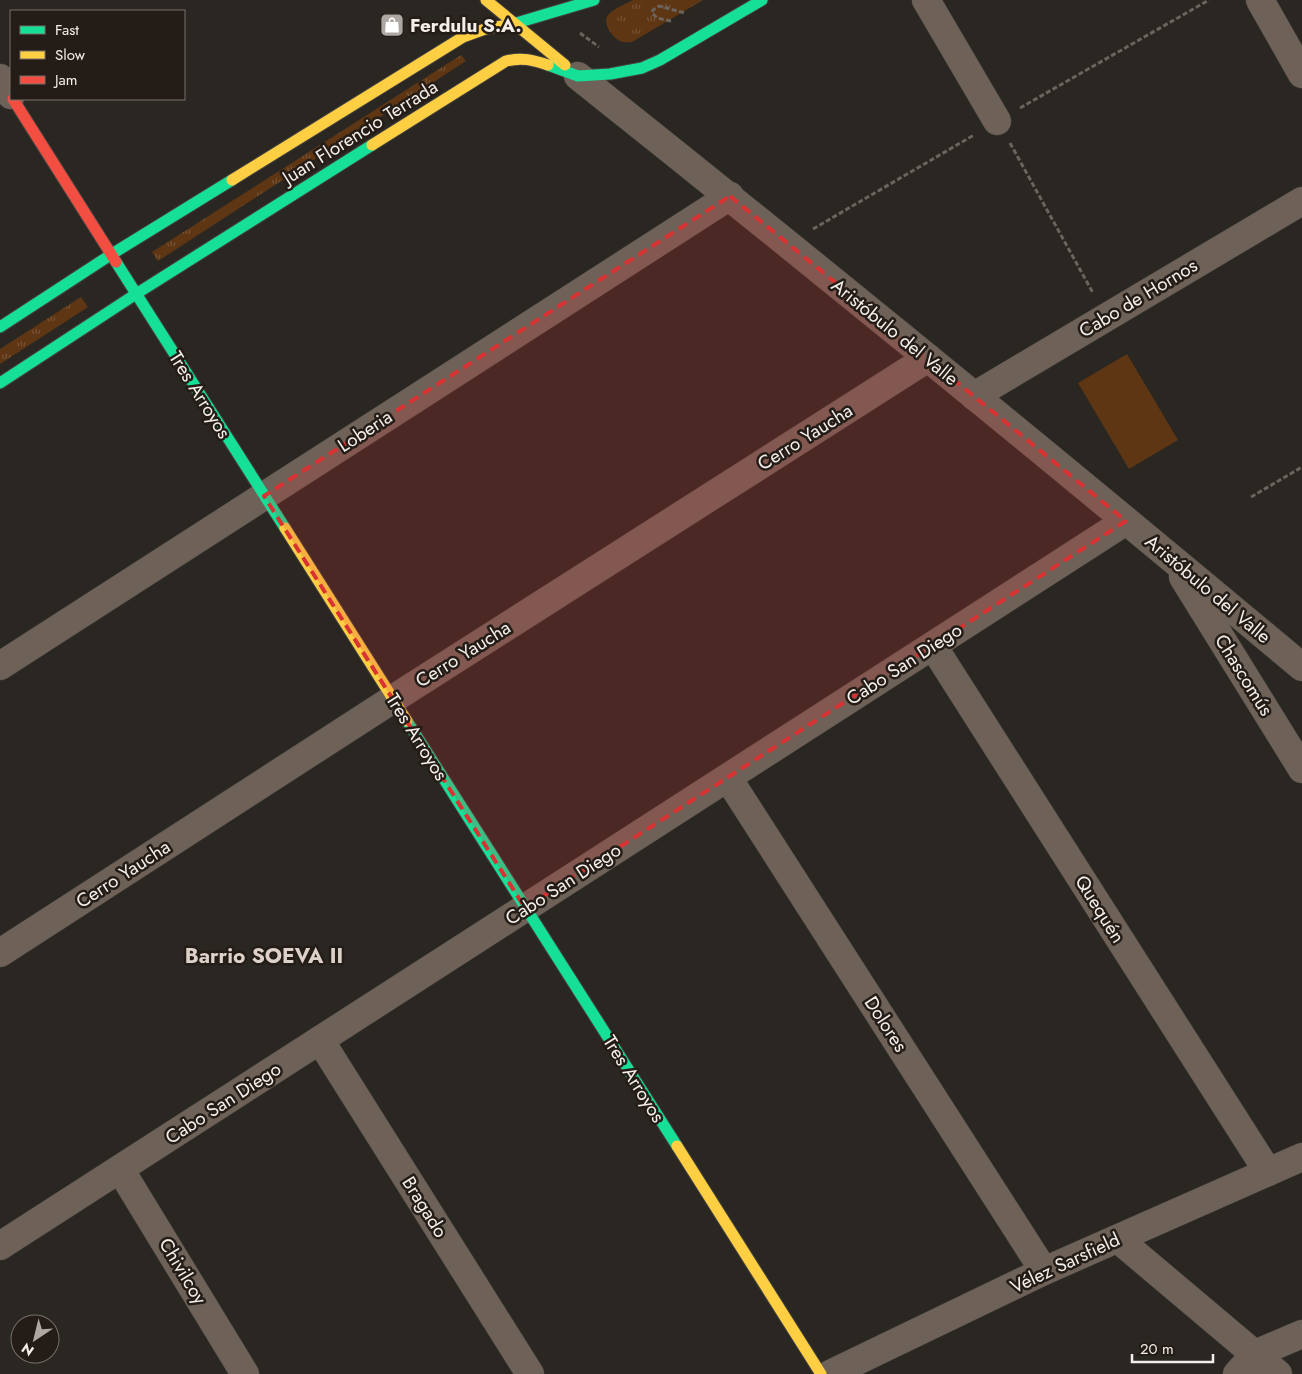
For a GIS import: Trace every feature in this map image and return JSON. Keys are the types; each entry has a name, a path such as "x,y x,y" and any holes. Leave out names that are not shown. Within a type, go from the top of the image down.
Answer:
{"street":[{"name":"Aristóbulo del Valle","path":"486,0 578,76 730,196 1302,667"},
{"name":"Juan Florencio Terrada","path":"0,327 112,254 463,37 485,29 516,24 594,0"},
{"name":"Juan Florencio Terrada","path":"0,383 136,294 506,61 517,58 531,59 578,76 610,74 642,68 660,60 762,0"},
{"path":"926,0 997,121"},
{"path":"1260,0 1302,74"},
{"path":"0,78 10,93"},
{"name":"Tres Arroyos","path":"14,100 821,1374"},
{"name":"Loberia","path":"0,666 730,196"},
{"name":"Cabo de Hornos","path":"974,396 1302,201"},
{"name":"Cerro Yaucha","path":"0,953 393,699 928,358"},
{"name":"Cabo San Diego","path":"0,1246 1126,521"},
{"name":"Chascomús","path":"1169,556 1302,769"},
{"name":"Quequén","path":"933,646 1268,1172"},
{"name":"Dolores","path":"728,778 1044,1271"},
{"name":"Bragado","path":"320,1040 530,1374"},
{"name":"Vélez Sarsfield","path":"830,1374 1044,1271 1302,1157"},
{"name":"Chivilcoy","path":"120,1169 245,1374"},
{"path":"1118,1238 1278,1374"},
{"path":"1237,1374 1255,1354 1302,1334"}],"path":[{"path":"788,244 997,121 1209,0"},
{"path":"679,20 657,18 652,13 658,6 685,13 694,12"},
{"path":"997,121 1107,317"},
{"path":"1251,497 1302,467"}],"highlighted area":[{"path":"730,196 1126,521 525,908 264,496"}],"green space":[{"path":"633,0 703,0 632,42 623,42 611,33 606,21 609,14 614,10"},
{"path":"461,55 466,61 158,261 152,252"},
{"path":"81,297 88,307 0,364 0,349"},
{"path":"1127,354 1178,440 1129,469 1078,383"}],"traffic: fast":[{"path":"513,24 594,0"},
{"path":"548,65 578,76 610,74 642,68 660,60 762,0"},
{"path":"0,383 136,294 372,145"},
{"path":"0,327 112,254 232,180"},
{"path":"116,262 285,528"},
{"path":"407,721 677,1146"}],"traffic: slow":[{"path":"486,0 565,65"},
{"path":"232,180 463,37 485,29 513,24"},
{"path":"372,145 506,61 517,59 548,65"},
{"path":"285,528 407,721"},
{"path":"677,1146 821,1374"}],"traffic: jam":[{"path":"14,100 116,262"}],"place":[{"name":"Ferdulu S.A.","path":"392,25"}],"district":[{"name":"Barrio SOEVA II","path":"264,956"}]}
